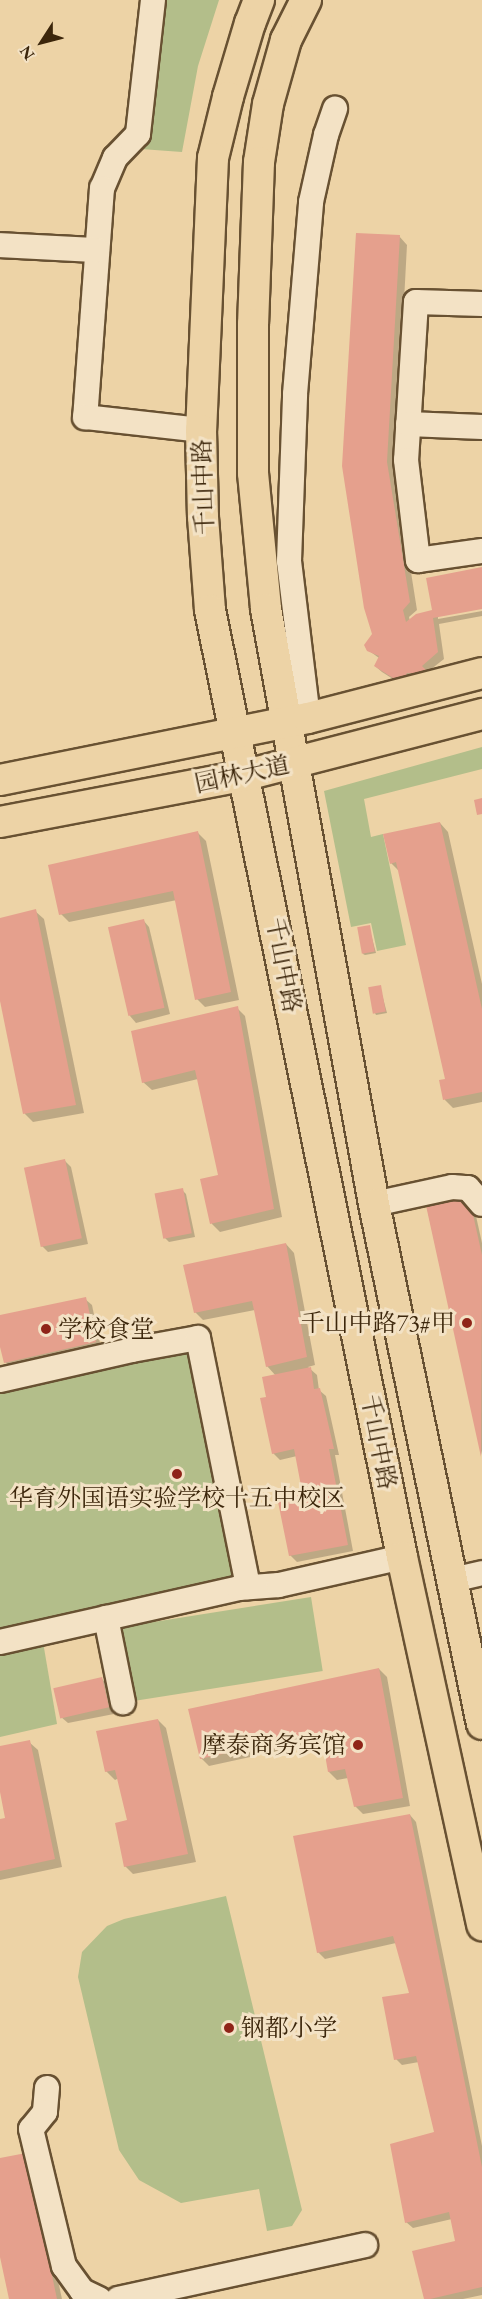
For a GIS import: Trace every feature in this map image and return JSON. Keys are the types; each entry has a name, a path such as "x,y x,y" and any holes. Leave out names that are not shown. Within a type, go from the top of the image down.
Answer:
{"main road":[{"name":"千山中路","path":"260,0 250,22 213,159 201,430 203,517 210,610 246,775 402,1557 482,1925"},
{"name":"千山中路","path":"306,0 286,40 268,104 259,162 253,324 253,473 266,609 297,720 292,764 374,1204 482,1724"},
{"name":"园林大道","path":"0,780 297,720 482,673"},
{"name":"园林大道","path":"0,822 246,775 482,714"}],"street":[{"path":"153,0 138,134 115,158 102,188 85,417 201,430"},
{"path":"297,720 289,561 295,394 311,202 326,135 335,108"},
{"path":"0,245 98,250"},
{"path":"482,304 416,302 406,460 418,560 482,551"},
{"path":"408,424 482,427"},
{"path":"374,1204 452,1186 468,1188 482,1204"},
{"path":"0,1380 132,1350 198,1338 248,1587"},
{"path":"0,1642 248,1587 279,1585 402,1557"},
{"path":"452,1580 482,1573"},
{"path":"106,1618 123,1702"},
{"path":"47,2088 45,2112 31,2129 64,2266 82,2291 99,2299"},
{"path":"118,2299 229,2288 365,2246"}],"green space":[{"path":"148,0 219,0 198,66 182,152 127,148"},
{"path":"482,747 482,769 364,799 371,837 383,834 406,945 377,951 371,923 351,927 324,791"},
{"path":"197,1348 241,1574 0,1628 0,1394"},
{"path":"311,1597 323,1671 132,1701 120,1627"},
{"path":"43,1642 57,1724 0,1737 0,1652"},
{"path":"226,1896 302,2210 292,2226 267,2231 259,2189 181,2203 139,2180 119,2150 78,1977 82,1952 107,1926 124,1919"}],"building":[{"path":"356,233 400,235 387,462 410,602 403,610 406,622 416,614 432,610 426,578 482,567 482,609 433,618 438,652 422,666 427,671 427,679 414,678 412,673 407,673 401,683 374,666 379,656 367,651 364,645 372,634 364,608 342,466"},
{"path":"482,798 482,814 477,815 474,800"},
{"path":"440,822 482,1009 482,1092 443,1100 439,1080 445,1079 396,862 390,864 383,834"},
{"path":"198,831 231,992 195,1000 173,891 59,915 48,865"},
{"path":"36,909 76,1105 23,1114 0,1001 0,918"},
{"path":"144,919 164,1008 128,1016 108,927"},
{"path":"370,925 375,952 362,954 357,927"},
{"path":"381,985 386,1012 373,1014 368,987"},
{"path":"238,1006 274,1209 210,1224 200,1179 218,1175 195,1070 142,1083 131,1031"},
{"path":"65,1159 82,1238 41,1247 24,1168"},
{"path":"183,1188 192,1233 163,1239 155,1194"},
{"name":"千山中路73#甲","path":"468,1192 482,1255 481,1457 425,1201"},
{"path":"286,1243 307,1357 266,1367 252,1301 194,1313 183,1265"},
{"name":"学校食堂","path":"86,1297 96,1342 4,1363 0,1347 0,1315"},
{"path":"311,1367 314,1389 320,1388 334,1449 329,1449 348,1545 289,1556 277,1497 302,1491 294,1449 272,1454 260,1398 266,1397 262,1377"},
{"name":"摩泰商务宾馆","path":"379,1668 403,1798 354,1807 345,1769 328,1772 321,1732 200,1759 188,1709"},
{"path":"102,1677 109,1707 60,1718 53,1688"},
{"path":"158,1719 188,1854 124,1867 115,1823 127,1820 115,1770 105,1772 96,1731"},
{"path":"30,1740 55,1859 0,1871 0,1819 5,1818 0,1792 0,1746"},
{"path":"410,1814 482,2167 482,2287 430,2299 424,2299 412,2251 455,2241 449,2212 405,2223 390,2144 434,2132 416,2056 394,2060 382,1997 409,1993 393,1936 317,1953 293,1836"},
{"path":"26,2153 57,2299 9,2299 0,2257 0,2158"}],"place":[{"name":"千山中路73#甲","path":"467,1323"},
{"name":"学校食堂","path":"46,1329"},
{"name":"华育外国语实验学校十五中校区","path":"177,1474"},
{"name":"摩泰商务宾馆","path":"358,1745"},
{"name":"钢都小学","path":"229,2028"}]}
